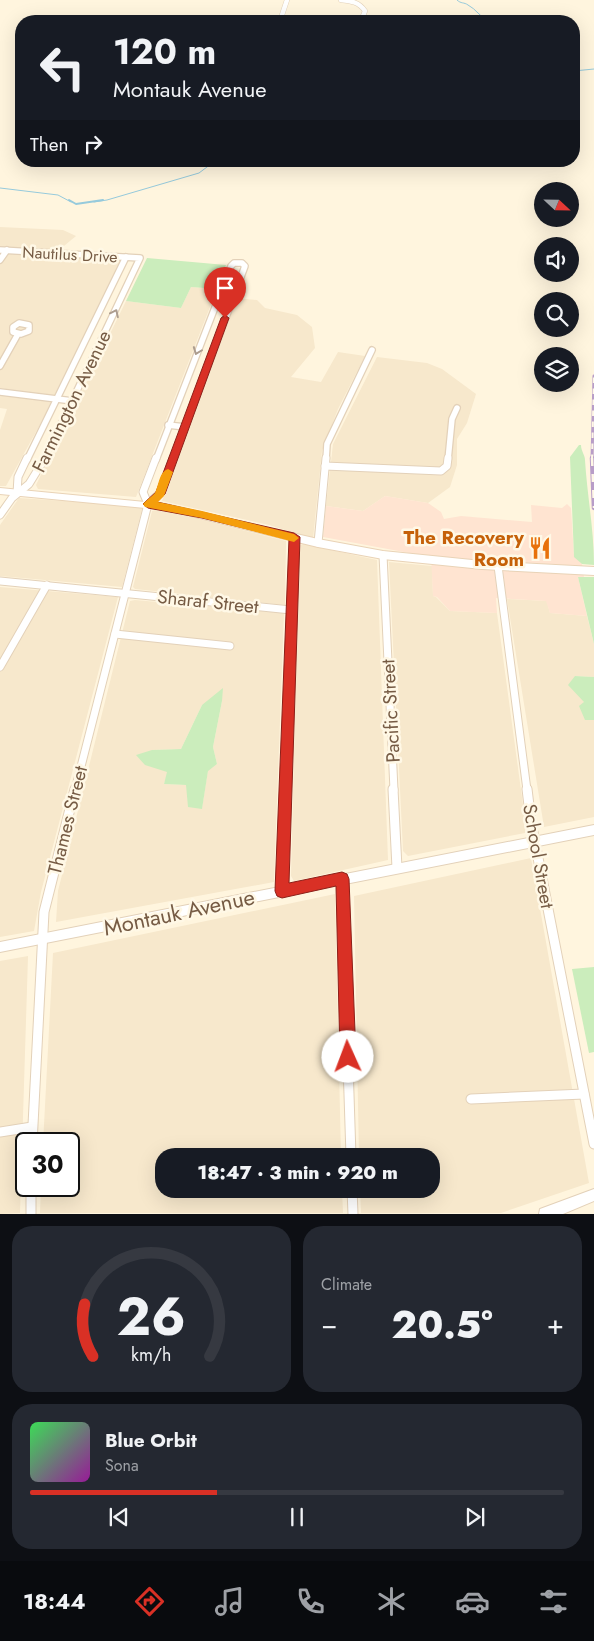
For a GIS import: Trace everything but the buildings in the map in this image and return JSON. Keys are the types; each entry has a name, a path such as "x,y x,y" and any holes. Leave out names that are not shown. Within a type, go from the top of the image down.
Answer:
{"main road":[{"path":"0,491 148,504 194,512 318,543 383,555 498,566 594,571"}],"street":[{"path":"282,15 287,0"},
{"path":"341,0 354,2 363,8 365,11 363,15"},
{"name":"Nautilus Drive","path":"0,250 140,258"},
{"path":"0,260 7,250"},
{"name":"Farmington Avenue","path":"17,493 18,477 126,257"},
{"name":"Farmington Avenue","path":"17,493 29,484 35,476 73,401 140,258"},
{"name":"Thames Street","path":"32,1132 44,912 148,504 160,494 245,266 242,263 234,262 231,266 168,425 143,492 148,504"},
{"path":"204,333 218,335"},
{"path":"0,366 18,334"},
{"path":"318,543 327,444 372,350"},
{"path":"0,392 73,401"},
{"path":"325,466 444,470 447,466 452,419 457,408"},
{"path":"168,425 185,428"},
{"path":"0,515 17,493"},
{"path":"282,891 294,537"},
{"name":"Pacific Street","path":"383,555 397,868"},
{"name":"School Street","path":"498,566 535,842 594,1144"},
{"name":"Sharaf Street","path":"0,581 126,592 291,610"},
{"path":"0,667 47,585"},
{"path":"114,634 230,646"},
{"name":"Montauk Avenue","path":"0,947 594,830"},
{"path":"342,879 351,1148"},
{"path":"471,1099 584,1094"},
{"path":"0,1132 32,1127"},
{"path":"544,1214 594,1195"},
{"path":"31,1197 31,1214"},
{"path":"352,1198 353,1214"}],"shaded area":[{"path":"0,227 63,230 76,236 59,250 0,248"},
{"path":"0,253 41,255 49,258 117,259 121,262 54,397 0,388"},
{"path":"191,287 217,289 136,497 38,489 36,485 126,301 181,308"},
{"path":"236,298 257,300 265,308 297,315 312,327 315,348 291,377 321,382 338,352 365,356 338,409 322,451 313,539 269,525 162,501"},
{"path":"377,357 427,363 442,369 476,394 467,423 457,439 457,465 450,487 428,503 385,496 363,511 326,506 333,444"},
{"path":"0,395 52,403 6,486 0,486 0,430 7,409 0,408"},
{"path":"385,496 428,503 441,512 444,519 461,516 532,522 531,505 562,508 567,504 571,508 574,556 582,564 584,577 578,577 587,616 550,613 546,601 496,598 497,613 450,611 437,597 433,596 431,557 323,537 326,506 363,511"},
{"path":"19,498 141,506 142,509 122,587 0,576 0,525"},
{"path":"156,510 286,541 285,605 135,589 133,587 152,511"},
{"path":"303,544 377,560 388,860 294,881 291,876 299,546"},
{"path":"389,562 432,566 433,596 450,611 497,613 526,827 525,833 408,856 403,851"},
{"path":"0,587 118,597 41,892 34,931 0,937"},
{"path":"507,599 547,601 550,613 587,616 594,644 594,677 575,676 584,702 585,720 594,720 594,817 544,827"},
{"path":"130,601 284,613 274,882 56,922 58,891","holes":["222,701 213,747 217,764 208,770 202,808 187,785 164,784 168,772 152,750 181,749 202,705"]},
{"path":"531,858 589,1183 501,1213 361,1213 360,1198 440,1198 440,1148 359,1148 354,896"},
{"path":"335,894 341,1148 155,1148 155,1198 342,1198 343,1213 40,1213 41,1197 80,1197 80,1132 44,1132 53,953"},
{"path":"28,956 23,1132 15,1132 15,1197 20,1197 20,1213 0,1214 0,961"}],"green space":[{"path":"147,258 226,265 217,289 191,287 181,308 126,301"},
{"path":"581,445 585,458 594,565 582,564 574,557 570,457"},
{"path":"578,577 594,577 594,644"},
{"path":"575,676 594,677 594,720 585,720 579,706 584,702 568,685"},
{"path":"223,688 213,747 217,764 208,771 202,809 188,807 186,785 164,784 167,772 145,765 136,755 152,750 181,749 202,705"},
{"path":"594,967 594,1052 589,1053 572,969"}],"waterway":[{"path":"457,0 467,4 481,15"},
{"path":"580,70 594,69"},
{"path":"94,202 107,200 199,173 207,167"},
{"path":"0,188 58,195 71,202"},
{"path":"69,200 76,204 103,200"}],"railway":[{"path":"592,459 594,376"},
{"path":"592,459 594,508"}],"slow traffic":[{"path":"168,472 160,494 148,504 202,514 294,538"}],"place":[{"name":"The Recovery Room","path":"540,548"}],"route":[{"path":"225,318 160,494 148,504 202,514 294,537 282,891 342,879 348,1057"}]}
